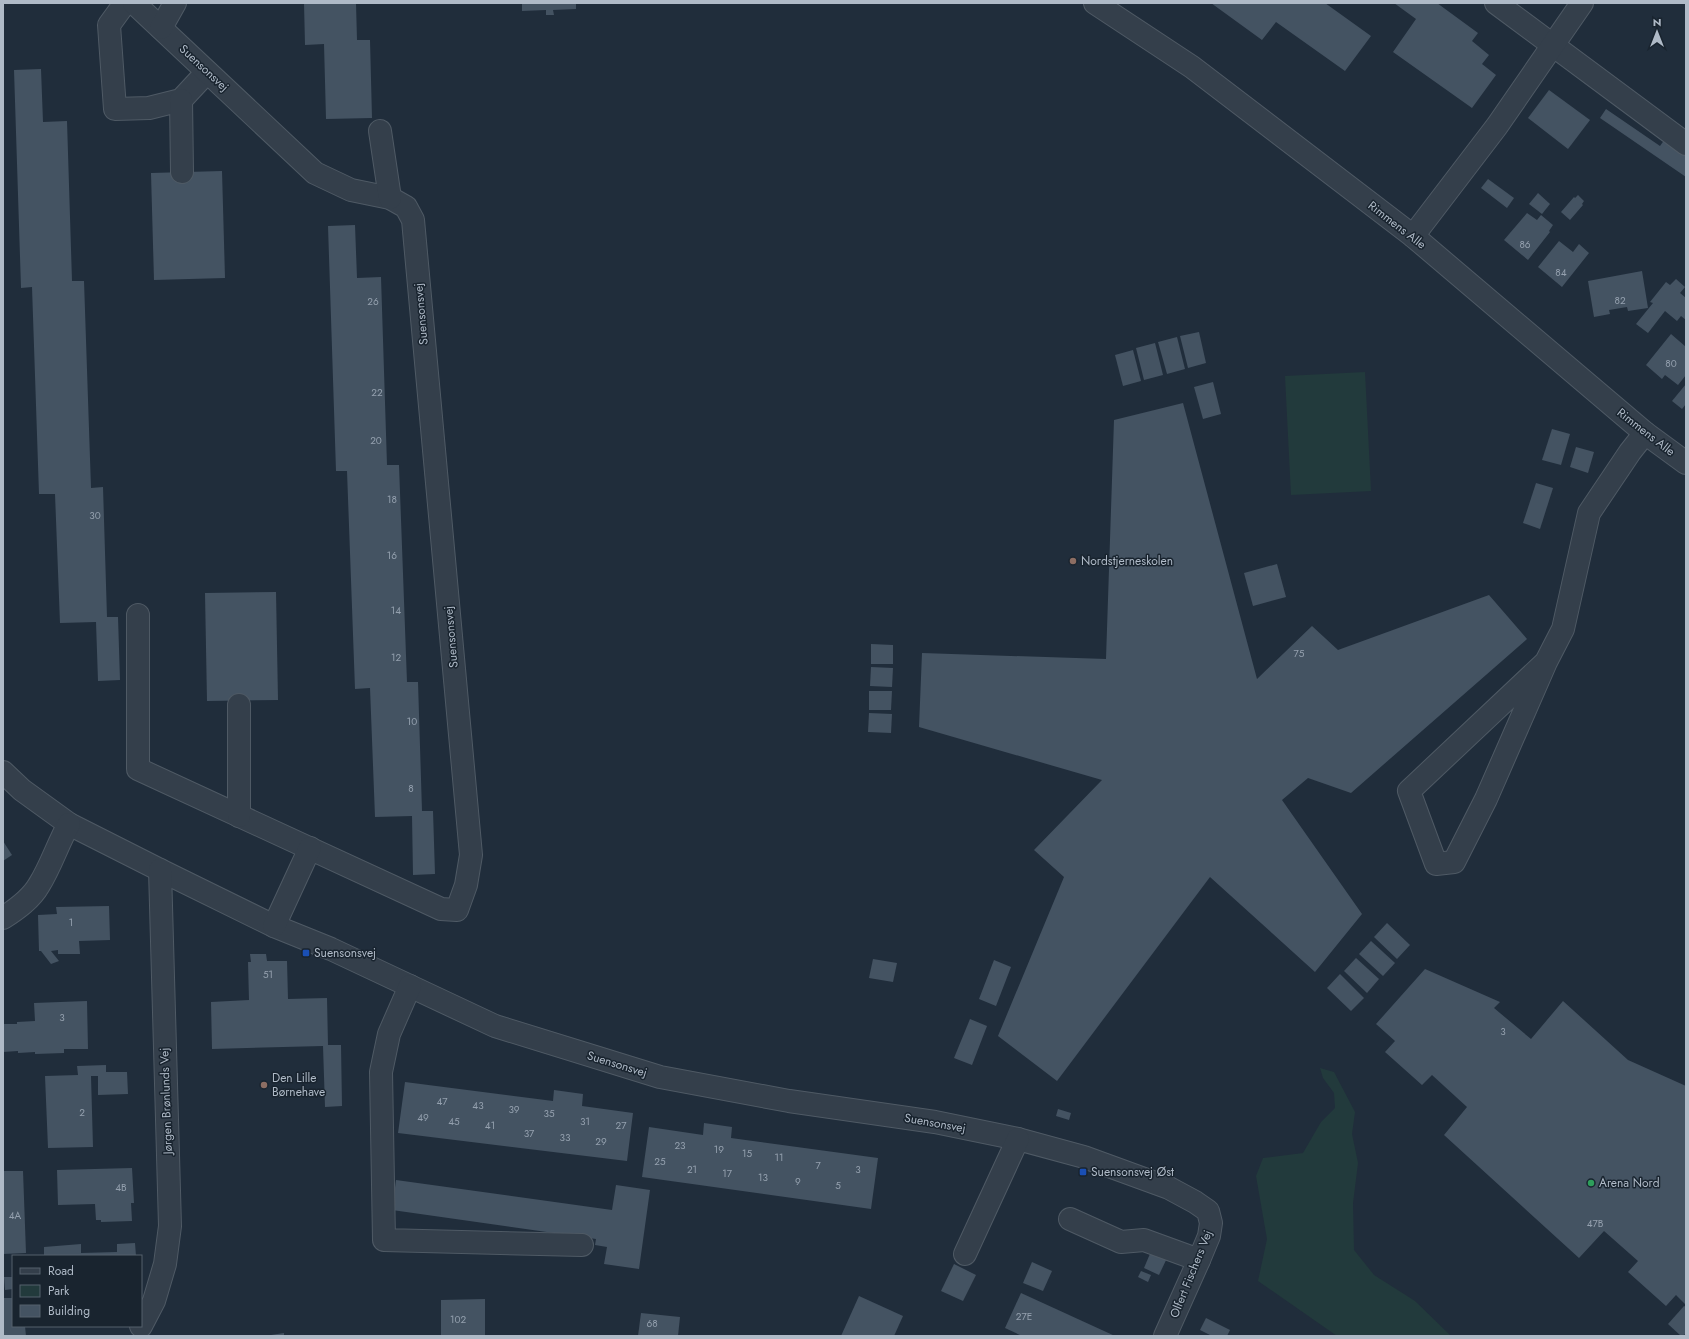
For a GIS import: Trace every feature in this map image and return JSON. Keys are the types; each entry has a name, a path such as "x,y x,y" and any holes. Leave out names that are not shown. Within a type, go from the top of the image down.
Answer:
{"street":[{"path":"125,3 109,25 115,109 149,108 180,100 207,72"},
{"name":"Suensonsvej","path":"134,3 315,173 351,190 390,198 406,207 412,220 471,855 466,885 457,910 441,909 138,768 138,615"},
{"path":"161,28 175,3"},
{"name":"Rimmens Alle","path":"1095,3 1192,68 1413,236 1645,433 1686,463"},
{"path":"1496,3 1686,144"},
{"path":"1413,236 1497,126 1582,3"},
{"path":"180,100 182,172"},
{"path":"380,131 390,198"},
{"path":"1546,662 1409,792 1436,864 1454,862 1486,799 1546,662 1563,629 1589,513 1630,452 1645,433"},
{"path":"240,705 240,816"},
{"name":"Suensonsvej","path":"3,772 22,790 70,824 274,926 331,949 495,1026 660,1077 789,1101 935,1122 1018,1139 1084,1157 1169,1188 1208,1211"},
{"path":"3,918 19,908 39,885 60,840 70,824"},
{"path":"274,926 310,848"},
{"name":"Jørgen Brønlunds Vej","path":"142,1324 154,1301 165,1264 170,1226 160,870"},
{"path":"410,986 389,1034 381,1072 384,1240 582,1245"},
{"path":"965,1254 1018,1139"},
{"name":"Olfert Fischers Vej","path":"1165,1336 1200,1260 1209,1236 1211,1223 1208,1211"},
{"path":"1070,1219 1122,1242 1144,1240 1200,1260"},
{"name":"Jørgen Brønlunds Vej","path":"134,1336 140,1327"}],"green space":[{"path":"1365,372 1371,491 1291,495 1285,376"},
{"path":"1320,1068 1334,1072 1355,1112 1352,1134 1358,1163 1353,1203 1354,1250 1374,1275 1415,1301 1451,1336 1337,1336 1258,1281 1267,1239 1256,1176 1263,1158 1303,1153 1321,1122 1335,1108 1334,1093 1323,1078"}],"building":[{"path":"304,3 356,3 357,40 370,40 372,118 326,119 324,44 305,45"},
{"path":"522,3 576,3 576,9 553,10 554,15 546,15 546,10 522,11"},
{"path":"1211,3 1325,3 1371,36 1345,71 1276,22 1262,40"},
{"path":"1394,3 1437,3 1478,33 1472,41 1489,55 1482,64 1496,75 1472,108 1393,52 1416,19"},
{"path":"41,69 43,122 67,121 72,281 84,281 91,488 103,487 107,617 118,617 120,680 98,681 96,622 60,623 55,494 39,494 32,287 21,288 14,70"},
{"path":"1549,90 1590,120 1568,149 1528,118"},
{"path":"1606,109 1660,146 1665,139 1686,155 1686,177 1600,118"},
{"path":"222,171 225,278 154,280 151,173"},
{"path":"1488,179 1514,198 1507,208 1481,188"},
{"path":"1538,193 1550,204 1542,214 1529,204"},
{"path":"1578,195 1584,201 1582,204 1583,205 1570,220 1561,212 1574,197 1575,198"},
{"path":"1527,213 1537,220 1541,215 1553,225 1549,231 1550,232 1528,260 1504,240"},
{"path":"355,225 357,278 381,277 387,465 399,465 407,682 418,682 422,811 433,811 435,874 413,875 412,816 375,817 370,688 355,689 347,471 336,471 328,226"},
{"path":"1559,241 1573,252 1579,244 1589,253 1562,287 1538,267"},
{"path":"1642,271 1648,308 1628,311 1627,307 1609,310 1610,314 1594,317 1588,281"},
{"path":"1676,279 1685,287 1680,293 1686,298 1686,320 1681,316 1677,321 1665,311 1648,333 1636,324 1653,303 1650,302 1666,282 1670,285"},
{"path":"1199,332 1206,363 1188,368 1180,336"},
{"path":"1671,334 1686,347 1686,375 1678,385 1665,375 1662,379 1646,365"},
{"path":"1177,337 1185,369 1167,374 1158,342"},
{"path":"1155,343 1163,375 1144,380 1136,348"},
{"path":"1133,350 1141,381 1123,386 1115,355"},
{"path":"1213,382 1221,414 1203,419 1194,387"},
{"path":"1686,384 1686,404 1682,409 1672,401"},
{"path":"1183,403 1257,679 1312,626 1338,650 1489,595 1527,639 1351,793 1308,778 1282,800 1362,914 1315,972 1210,877 1057,1081 998,1036 1064,877 1034,850 1102,780 919,727 922,653 1106,659 1114,420"},
{"path":"1552,429 1570,434 1561,465 1542,460"},
{"path":"1576,447 1594,452 1588,473 1570,467"},
{"path":"1536,483 1553,488 1540,529 1523,523"},
{"path":"1277,564 1286,597 1253,606 1244,573"},
{"path":"276,592 278,700 207,701 205,593"},
{"path":"871,644 893,645 893,664 871,664"},
{"path":"871,667 893,668 892,687 870,686"},
{"path":"869,691 892,691 891,710 869,710"},
{"path":"869,713 892,714 891,733 868,732"},
{"path":"3,841 12,855 3,861"},
{"path":"109,906 110,940 79,941 80,954 58,954 58,950 51,951 59,961 51,964 41,951 39,951 38,915 57,914 56,907"},
{"path":"1387,923 1410,945 1397,959 1374,937"},
{"path":"1371,941 1395,963 1383,976 1359,954"},
{"path":"250,954 266,954 267,961 287,961 288,999 327,998 328,1045 341,1045 342,1106 325,1107 323,1046 212,1049 211,1002 249,1000 248,962 251,962"},
{"path":"1356,958 1379,979 1367,993 1344,971"},
{"path":"873,959 897,963 893,982 869,978"},
{"path":"994,960 1011,967 996,1006 979,999"},
{"name":"Arena Nord","path":"1425,969 1500,1002 1494,1008 1531,1039 1563,1001 1628,1060 1686,1086 1686,1305 1676,1295 1666,1306 1628,1272 1638,1261 1604,1231 1579,1258 1444,1135 1467,1107 1432,1075 1422,1085 1385,1052 1395,1041 1376,1024"},
{"path":"1340,974 1364,998 1351,1011 1327,988"},
{"path":"87,1001 88,1049 64,1049 64,1053 35,1054 35,1052 3,1052 3,1024 17,1024 17,1022 35,1021 34,1003"},
{"path":"970,1019 987,1026 972,1065 954,1058"},
{"path":"106,1065 106,1072 127,1072 128,1094 98,1095 98,1076 91,1076 93,1147 48,1148 45,1076 78,1075 77,1066"},
{"path":"405,1082 553,1101 554,1090 583,1094 582,1106 633,1113 627,1161 398,1133"},
{"path":"1058,1109 1071,1113 1069,1120 1056,1116"},
{"path":"704,1123 732,1127 731,1138 878,1158 871,1209 642,1177 649,1127 703,1135"},
{"path":"132,1168 134,1203 131,1203 132,1221 101,1222 101,1220 96,1220 95,1204 58,1205 57,1170"},
{"path":"3,1171 23,1171 26,1253 3,1254"},
{"path":"396,1180 612,1210 616,1185 650,1190 639,1269 604,1264 607,1247 595,1245 596,1239 392,1210"},
{"path":"135,1243 136,1255 44,1255 44,1247 81,1244 81,1253 117,1252 117,1244"},
{"path":"1152,1249 1168,1256 1159,1275 1144,1268"},
{"path":"1032,1262 1052,1271 1043,1291 1023,1283"},
{"path":"954,1264 976,1275 963,1301 941,1291"},
{"path":"1141,1271 1151,1275 1148,1282 1138,1277"},
{"path":"4,1277 12,1277 12,1289 5,1290"},
{"path":"1021,1293 1115,1336 1022,1336 1005,1328"},
{"path":"859,1296 903,1316 894,1336 841,1336"},
{"path":"3,1298 12,1298 12,1327 25,1327 26,1336 3,1336"},
{"path":"485,1299 485,1336 441,1336 441,1300"},
{"path":"1684,1306 1686,1307 1686,1334 1681,1336 1668,1324"},
{"path":"641,1313 680,1317 678,1336 638,1336"},
{"path":"1206,1318 1230,1330 1227,1336 1212,1336 1200,1330"},
{"path":"284,1333 284,1336 271,1336 271,1335"}],"place":[{"name":"Nordstjerneskolen","path":"1073,561"},
{"name":"Suensonsvej","path":"306,953"},
{"name":"Den Lille Børnehave","path":"264,1085"},
{"name":"Suensonsvej Øst","path":"1083,1172"},
{"name":"Arena Nord","path":"1591,1183"}]}
